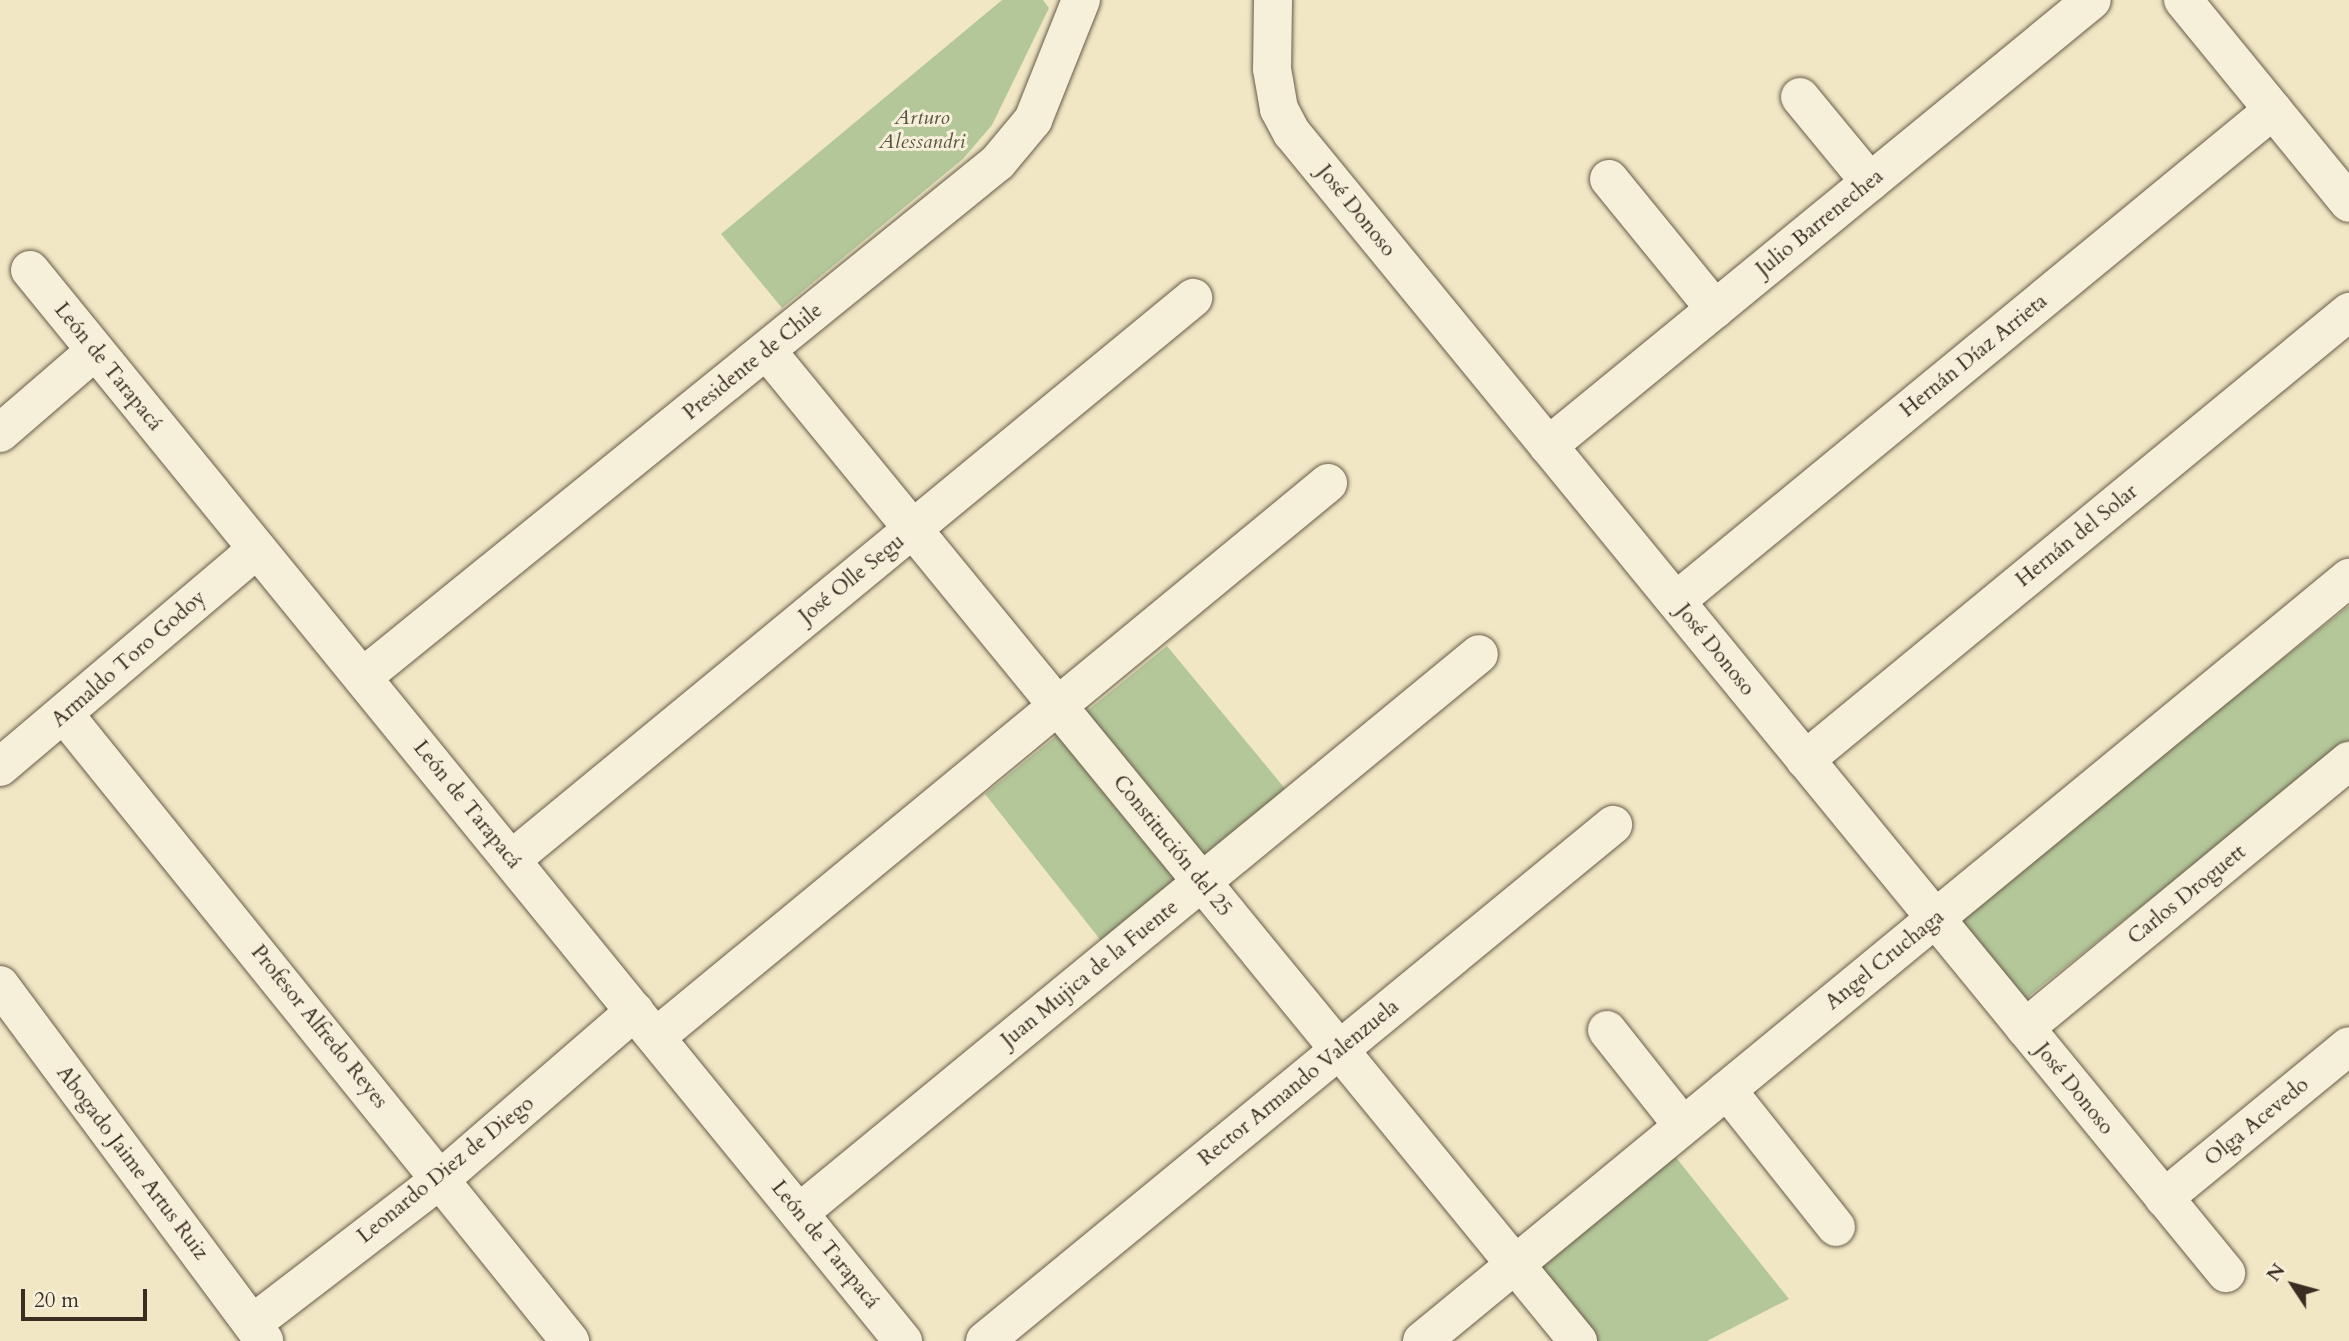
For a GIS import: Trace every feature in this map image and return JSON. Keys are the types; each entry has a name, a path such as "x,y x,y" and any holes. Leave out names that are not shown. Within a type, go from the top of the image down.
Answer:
{"street":[{"name":"Presidente de Chile","path":"364,676 998,162 1033,120 1081,0"},
{"name":"José Donoso","path":"1273,0 1272,69 1279,109 1292,134 2225,1273"},
{"name":"Julio Barrenechea","path":"1548,446 2092,0"},
{"path":"2183,0 2349,203"},
{"path":"1800,97 1870,182"},
{"name":"Hernán Díaz Arrieta","path":"1676,601 2273,110"},
{"path":"1609,179 1715,309"},
{"name":"León de Tarapacá","path":"30,270 364,676 903,1341"},
{"name":"José Olle Segu","path":"511,860 1193,298"},
{"name":"Hernán del Solar","path":"1805,760 2349,312"},
{"path":"0,433 95,351"},
{"name":"Constitución del 25","path":"767,351 1578,1341"},
{"path":"645,1024 1058,706 1328,484"},
{"name":"Armaldo Toro Godoy","path":"0,767 257,549"},
{"name":"Angel Cruchaga","path":"1422,1341 2349,578"},
{"name":"Juan Mujica de la Fuente","path":"799,1213 1479,654"},
{"name":"Profesor Alfredo Reyes","path":"65,714 442,1178 570,1341"},
{"name":"Carlos Droguett","path":"2025,1028 2349,761"},
{"name":"Rector Armando Valenzuela","path":"985,1341 1613,825"},
{"name":"Abogado Jaime Artus Ruiz","path":"0,985 258,1332"},
{"name":"Leonardo Diez de Diego","path":"258,1332 442,1178 645,1024"},
{"path":"1607,1030 1683,1126"},
{"name":"Olga Acevedo","path":"2164,1198 2349,1046"},
{"path":"1727,1090 1836,1227"}],"green space":[{"name":"Arturo Alessandri","path":"1002,0 1043,0 1049,8 992,125 963,159 782,308 721,234"},
{"path":"2349,606 2349,741 2024,1000 1958,917"},
{"path":"1167,646 1297,803 1110,952 985,794"},
{"path":"1674,1155 1789,1299 1707,1341 1576,1341 1521,1274"}]}
